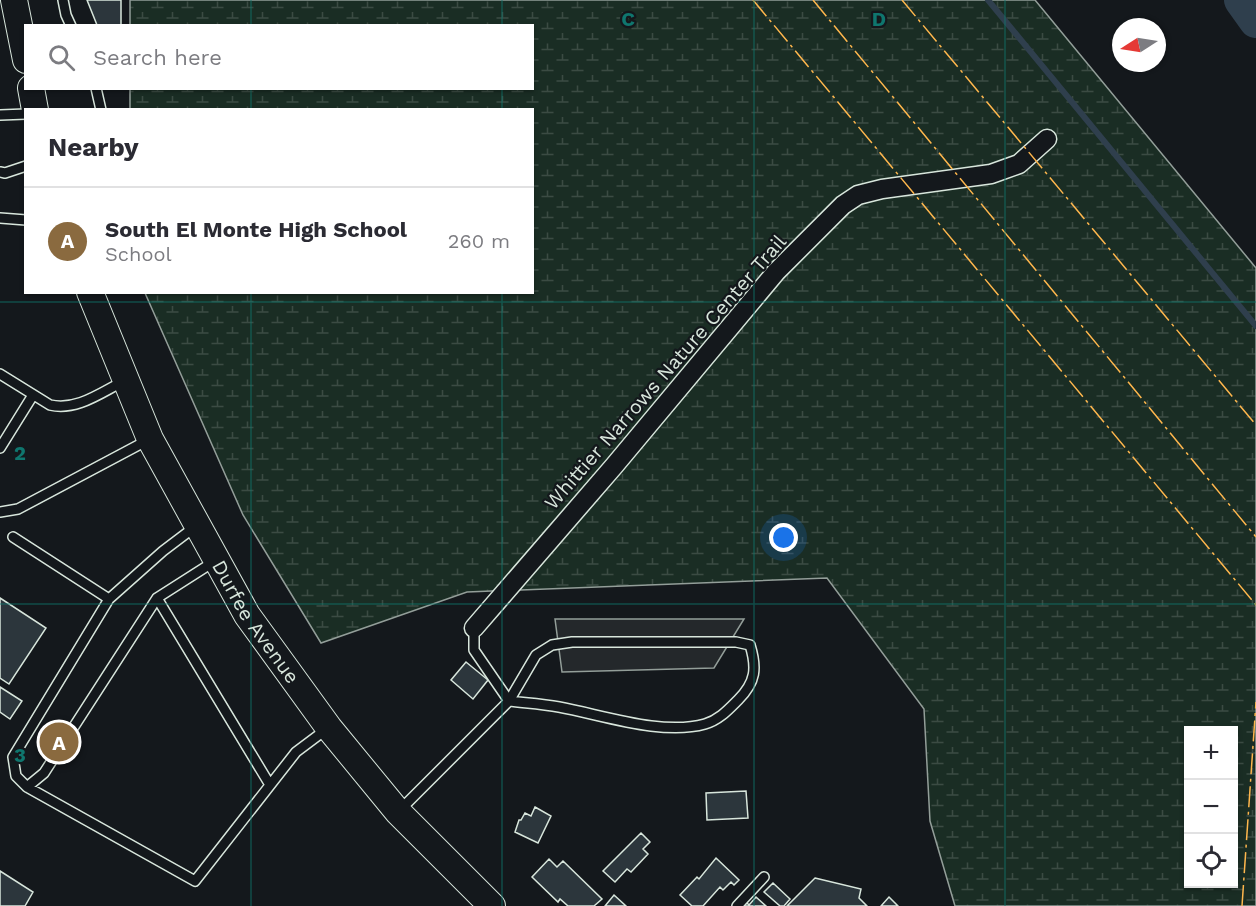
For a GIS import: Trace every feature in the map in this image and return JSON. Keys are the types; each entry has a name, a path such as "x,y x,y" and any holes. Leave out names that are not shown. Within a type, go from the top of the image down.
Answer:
{"main road":[{"path":"14,0 24,50"},
{"path":"31,90 35,108"},
{"name":"Durfee Avenue","path":"91,294 150,439 247,615 328,728 398,812 492,906"}],"street":[{"name":"Whittier Narrows Nature Center Trail","path":"474,628 776,272 843,205 858,195 882,189 991,174 1018,164 1047,139"}],"lane":[{"path":"63,0 70,24"},
{"path":"96,90 101,108"},
{"path":"0,115 24,114"},
{"path":"0,172 4,173 24,167"},
{"path":"0,218 24,220"},
{"path":"0,374 50,405 72,406 124,380"},
{"path":"0,447 33,395"},
{"path":"0,512 18,509 150,439"},
{"path":"196,526 109,599 13,758 16,776 27,787 195,881 296,752 328,728"},
{"path":"13,537 109,599"},
{"path":"27,787 44,773 157,598 216,560"},
{"path":"157,598 270,785"},
{"path":"398,812 509,701 536,655 552,645 572,642 736,642 750,645 755,662 754,675 742,696 722,716 706,724 684,728 650,725 558,707 509,701 474,650 474,628"},
{"path":"737,906 764,877"}],"green space":[{"path":"130,0 1035,0 1256,268 1256,906 955,906 930,821 924,709 827,578 467,592 321,643 243,515 145,294 534,294 534,108 130,108 130,90 534,90 534,24 130,24"}],"shaded area":[{"path":"555,619 744,619 714,668 562,672"}],"building":[{"path":"87,0 121,0 121,24 97,24"},
{"path":"0,598 46,628 9,684 0,678"},
{"path":"466,662 488,680 473,699 451,680"},
{"path":"0,687 22,701 10,719 0,712"},
{"path":"746,791 748,818 707,820 706,793"},
{"path":"535,807 551,816 538,843 515,832 519,820 525,813 531,816"},
{"path":"641,833 650,842 643,849 648,854 631,872 627,869 615,882 603,871"},
{"path":"716,858 739,880 734,885 731,882 723,890 720,887 703,906 692,906 680,895 697,877 699,879"},
{"path":"549,859 557,867 563,861 602,899 594,906 568,906 560,899 558,902 532,877"},
{"path":"0,871 33,892 25,906 0,906"},
{"path":"815,878 861,889 859,898 867,906 787,906"},
{"path":"773,883 790,899 784,906 780,906 764,892"},
{"path":"614,895 626,906 605,906"},
{"path":"756,897 766,906 743,906 746,902 749,905"},
{"path":"889,897 898,906 881,906"}],"waterway":[{"path":"988,0 1256,326"},
{"path":"1241,0 1256,21"}],"power":[{"path":"753,0 1256,605"},
{"path":"813,0 1256,537"},
{"path":"902,0 1256,425"},
{"path":"1242,906 1256,702"}],"place":[{"name":"South El Monte High School","path":"59,742"}]}
